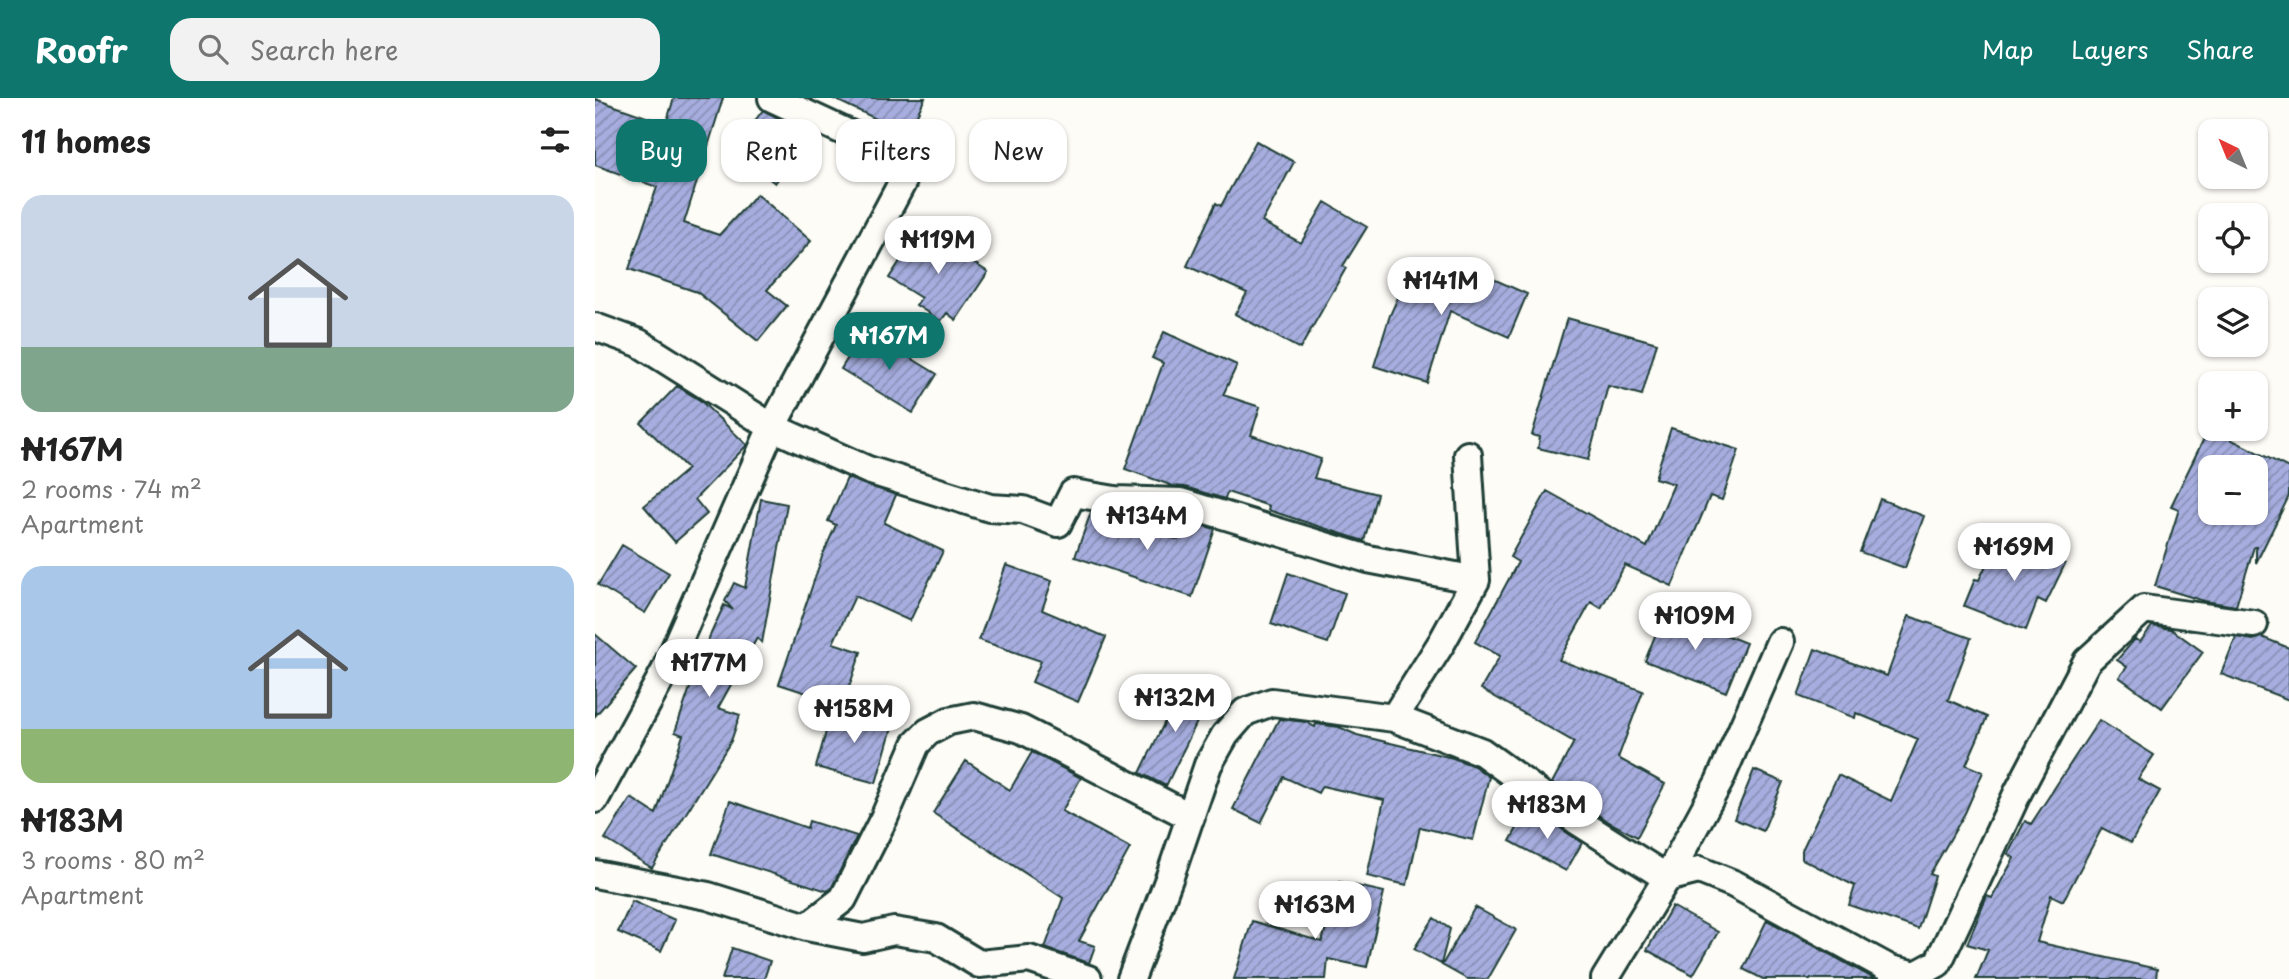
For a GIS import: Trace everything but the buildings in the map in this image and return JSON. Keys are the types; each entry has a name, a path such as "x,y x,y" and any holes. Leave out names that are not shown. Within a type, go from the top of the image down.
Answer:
{"street":[{"path":"595,799 665,671 772,427 903,181 906,167 893,154 772,98"},
{"path":"595,327 639,343 772,427 868,470 990,508 1023,510 1058,523 1073,493 1115,500 1179,502 1368,559 1476,580"},
{"path":"1394,718 1442,642 1476,580 1468,455"},
{"path":"1131,979 1208,765 1225,735 1245,712 1272,702 1394,718 1482,752 1576,820 1667,878 1699,870 1734,884 1890,969 1916,975 1938,962 2018,792 2087,661 2144,609 2253,624"},
{"path":"1605,979 1667,878 1719,782 1780,642"},
{"path":"807,927 843,900 884,818 916,744 928,732 949,721 974,716 1021,729 1191,817"},
{"path":"595,874 708,896 807,927 863,938 894,931 936,938 979,964 1029,959 1088,979"}]}
